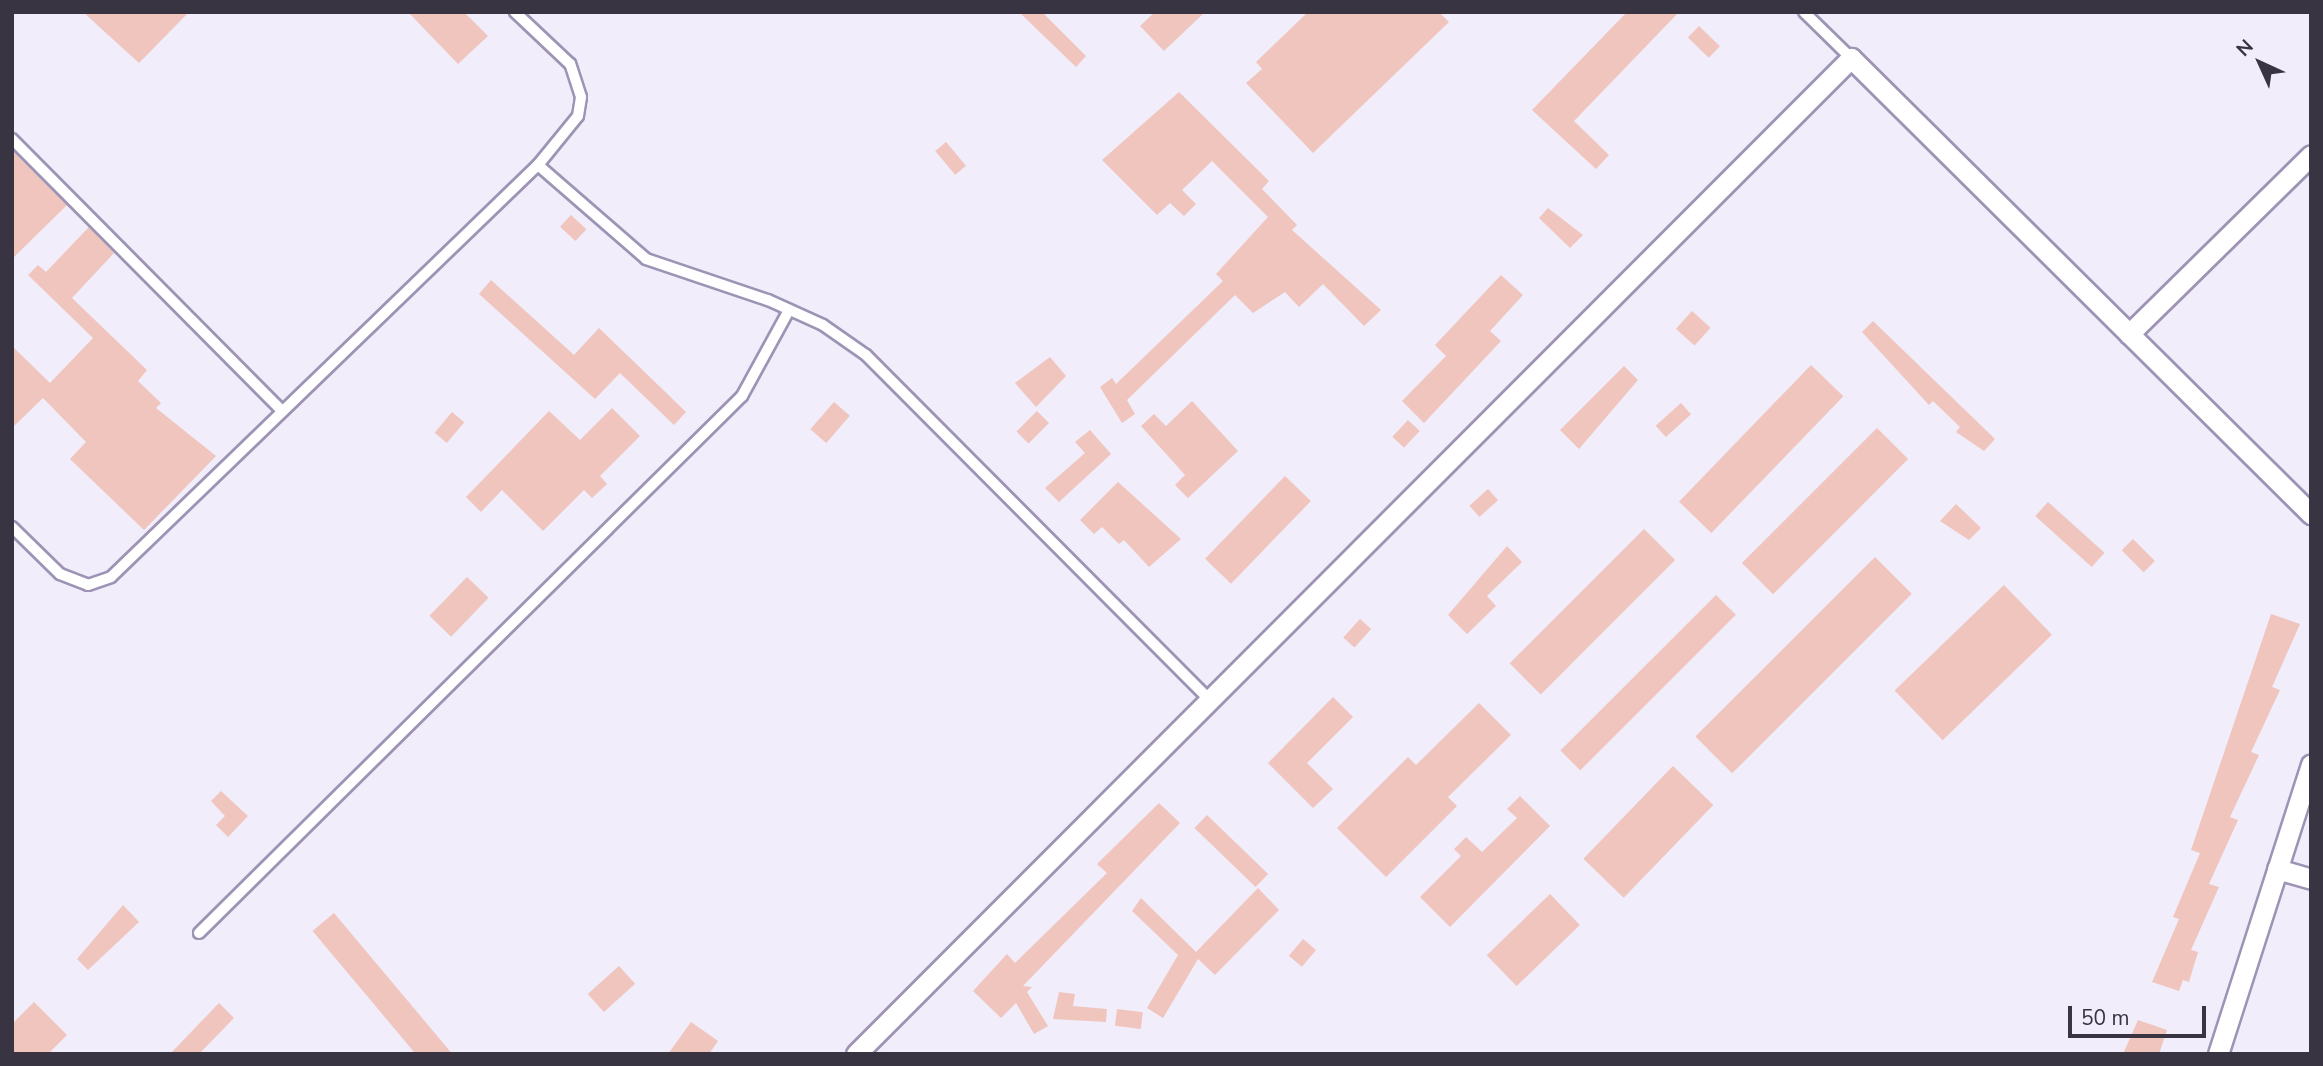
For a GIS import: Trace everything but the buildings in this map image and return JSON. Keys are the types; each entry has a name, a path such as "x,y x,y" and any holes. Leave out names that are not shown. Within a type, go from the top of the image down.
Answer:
{"street":[{"path":"856,1054 1212,701 1851,58 2311,514"},
{"path":"2129,334 2311,155"},
{"path":"2218,1054 2311,765"},
{"path":"2277,869 2311,879"}],"lane":[{"path":"12,527 60,574 88,585 111,577 538,165 578,116 581,97 570,65 515,12"},
{"path":"1804,12 1851,58"},
{"path":"12,139 282,411"},
{"path":"538,165 646,259 789,310 866,355 1212,701"},
{"path":"199,933 742,396 789,310"}]}
